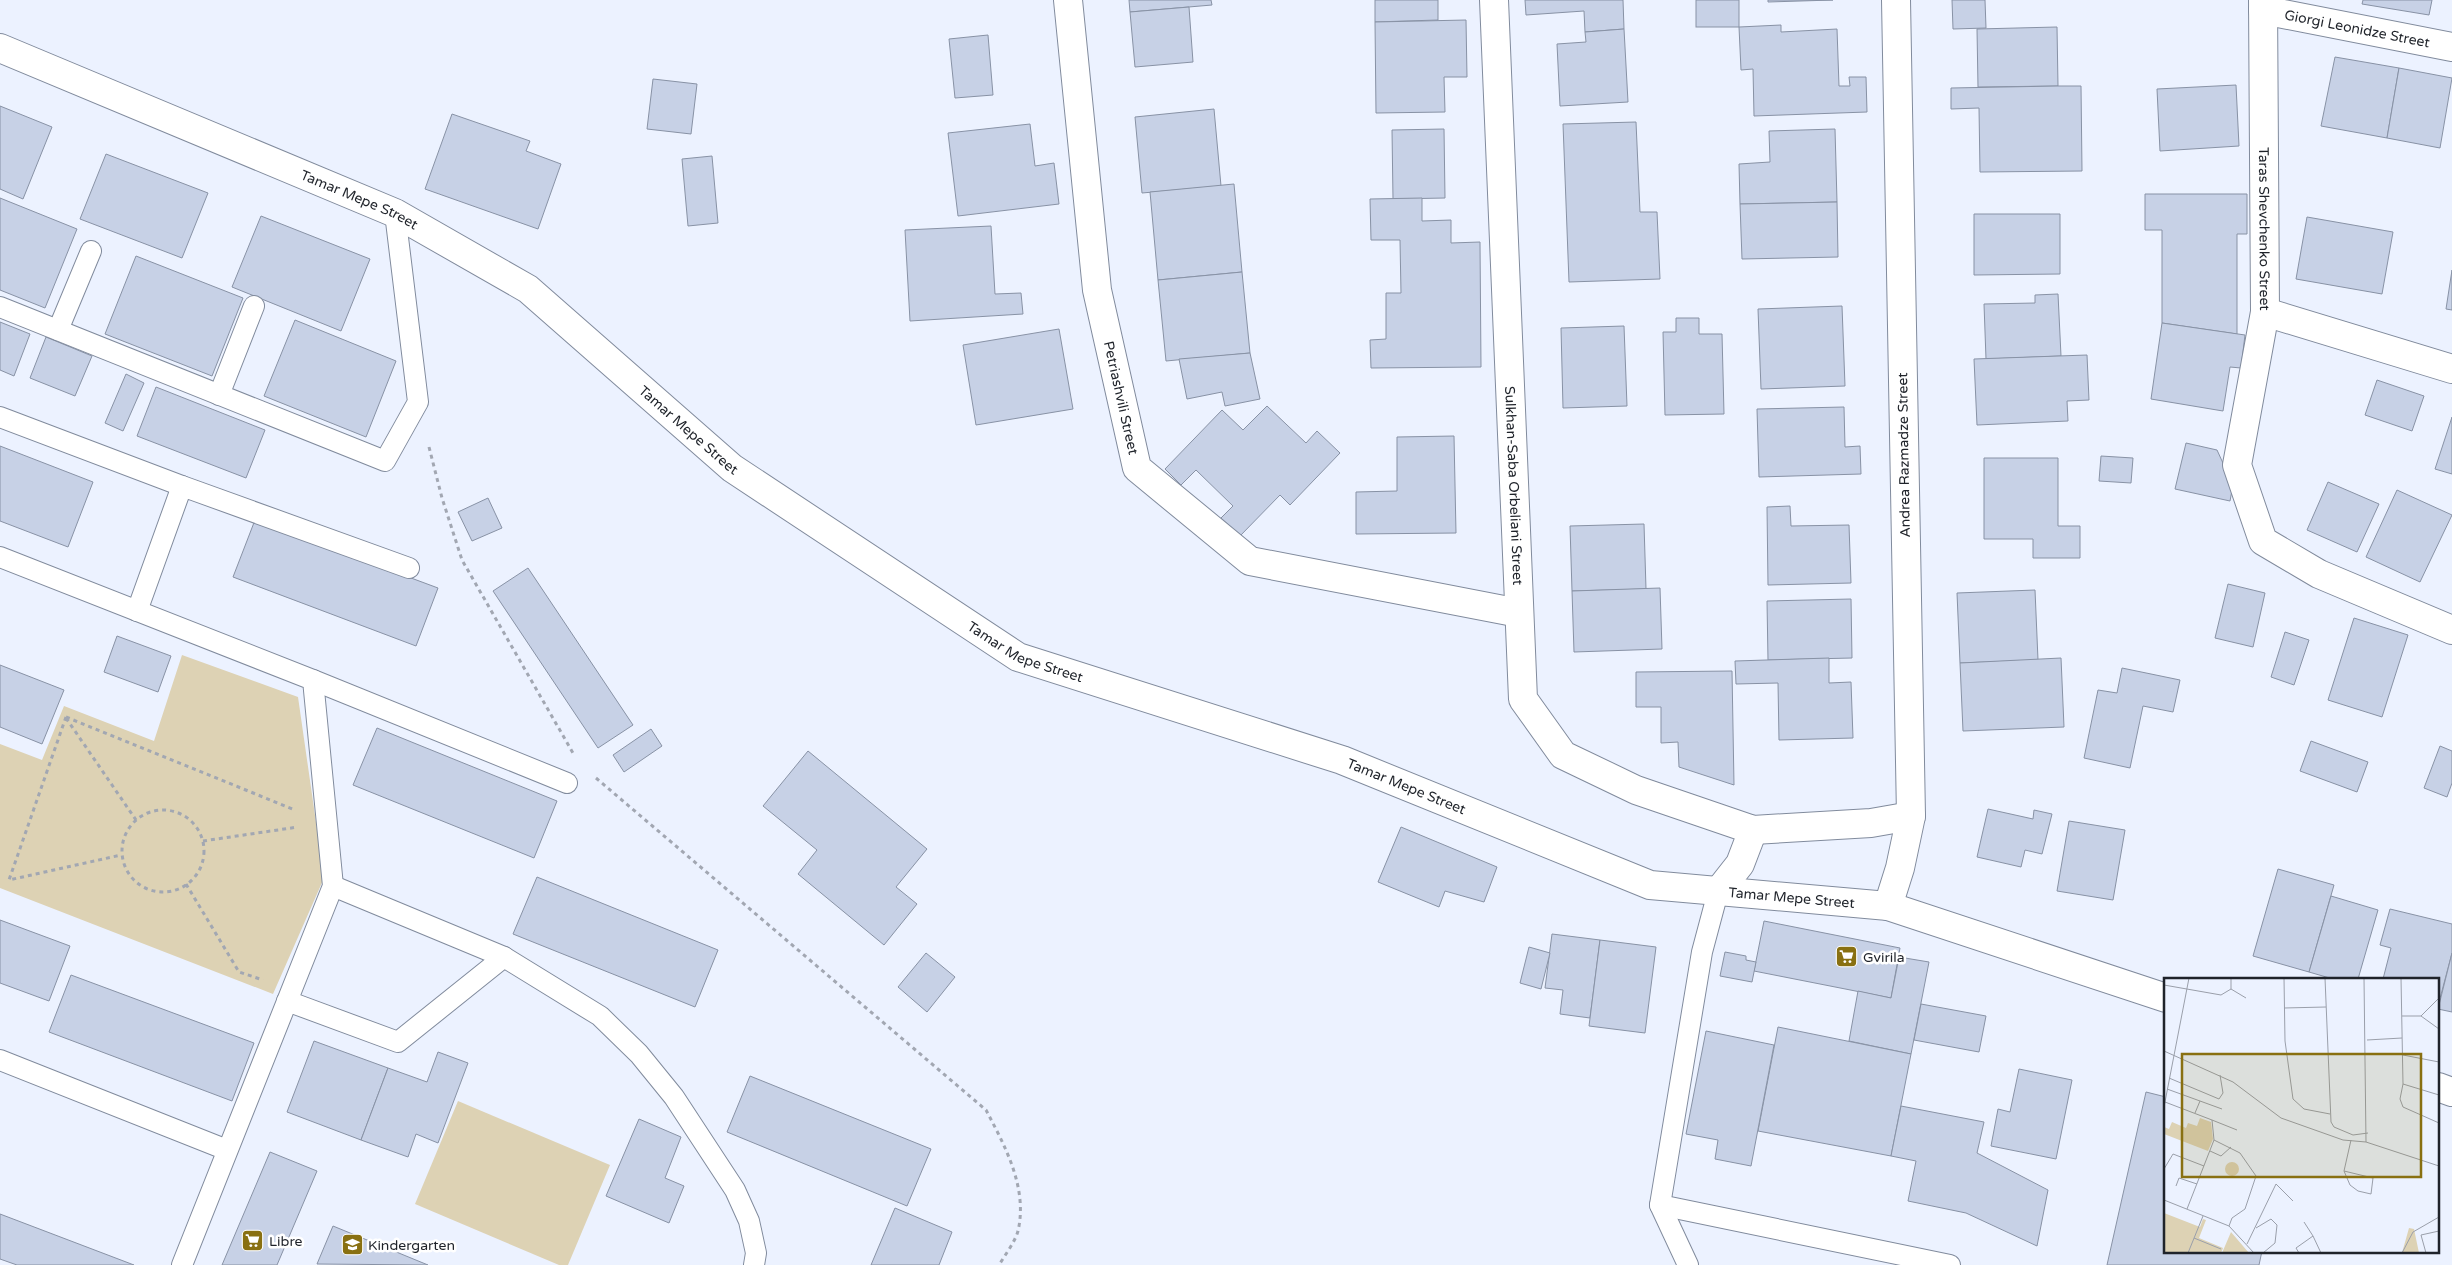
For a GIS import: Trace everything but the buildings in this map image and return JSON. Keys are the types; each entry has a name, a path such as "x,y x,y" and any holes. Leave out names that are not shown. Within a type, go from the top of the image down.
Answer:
{"street":[{"name":"Petriashvili Street","path":"1068,0 1097,290 1138,468 1250,561 1519,613"},
{"name":"Sulkhan-Saba Orbeliani Street","path":"1494,0 1523,699 1563,755 1636,790 1754,830 1871,823 1911,816"},
{"name":"Andrea Razmadze Street","path":"1888,906 1900,868 1911,816 1896,0"},
{"name":"Giorgi Leonidze Street","path":"2263,5 2452,47"},
{"name":"Taras Shevchenko Street","path":"2263,5 2265,312 2238,464 2263,542 2319,574 2452,630"},
{"name":"Tamar Mepe Street","path":"0,48 395,213 528,289 732,468 1018,656 1342,760 1650,885 1888,906 2164,997"},
{"path":"2265,312 2452,369"},
{"path":"1718,892 1740,864 1754,830"},
{"path":"2440,1088 2452,1092"}],"lane":[{"path":"0,307 385,461 418,402 395,213"},
{"path":"58,330 91,251"},
{"path":"220,395 254,306"},
{"path":"0,417 182,486 409,568"},
{"path":"137,611 182,486"},
{"path":"0,557 313,680 567,784"},
{"path":"182,1265 333,886 313,680"},
{"path":"333,886 504,957 600,1016 639,1054 669,1090 735,1190 749,1221 756,1253 754,1265"},
{"path":"1688,1265 1660,1205 1702,952 1718,892"},
{"path":"287,1000 398,1042 504,957"},
{"path":"0,1060 227,1150"},
{"path":"1660,1205 1950,1265"}],"path":[{"path":"418,402 442,498 462,560 574,754"},
{"path":"66,717 302,813"},
{"path":"66,717 136,820"},
{"path":"66,717 8,880 122,855"},
{"path":"594,776 986,1110 1009,1152 1019,1196 1018,1232 999,1265"},
{"path":"161,810 175,812 187,818 197,828 203,841 204,855 200,868 181,889 154,892 142,887 132,878 125,867 122,855 122,842 136,820 148,813 161,810"},
{"path":"203,841 304,826"},
{"path":"186,884 239,972 266,981"}],"shaded area":[{"path":"182,655 298,697 324,878 273,994 0,888 0,744 42,760 64,706 154,741"},
{"path":"458,1101 610,1165 568,1265 559,1265 415,1204"}],"place":[{"name":"Gvirila","path":"1847,957"},
{"name":"Libre","path":"253,1241"},
{"name":"Kindergarten","path":"352,1245"}]}
